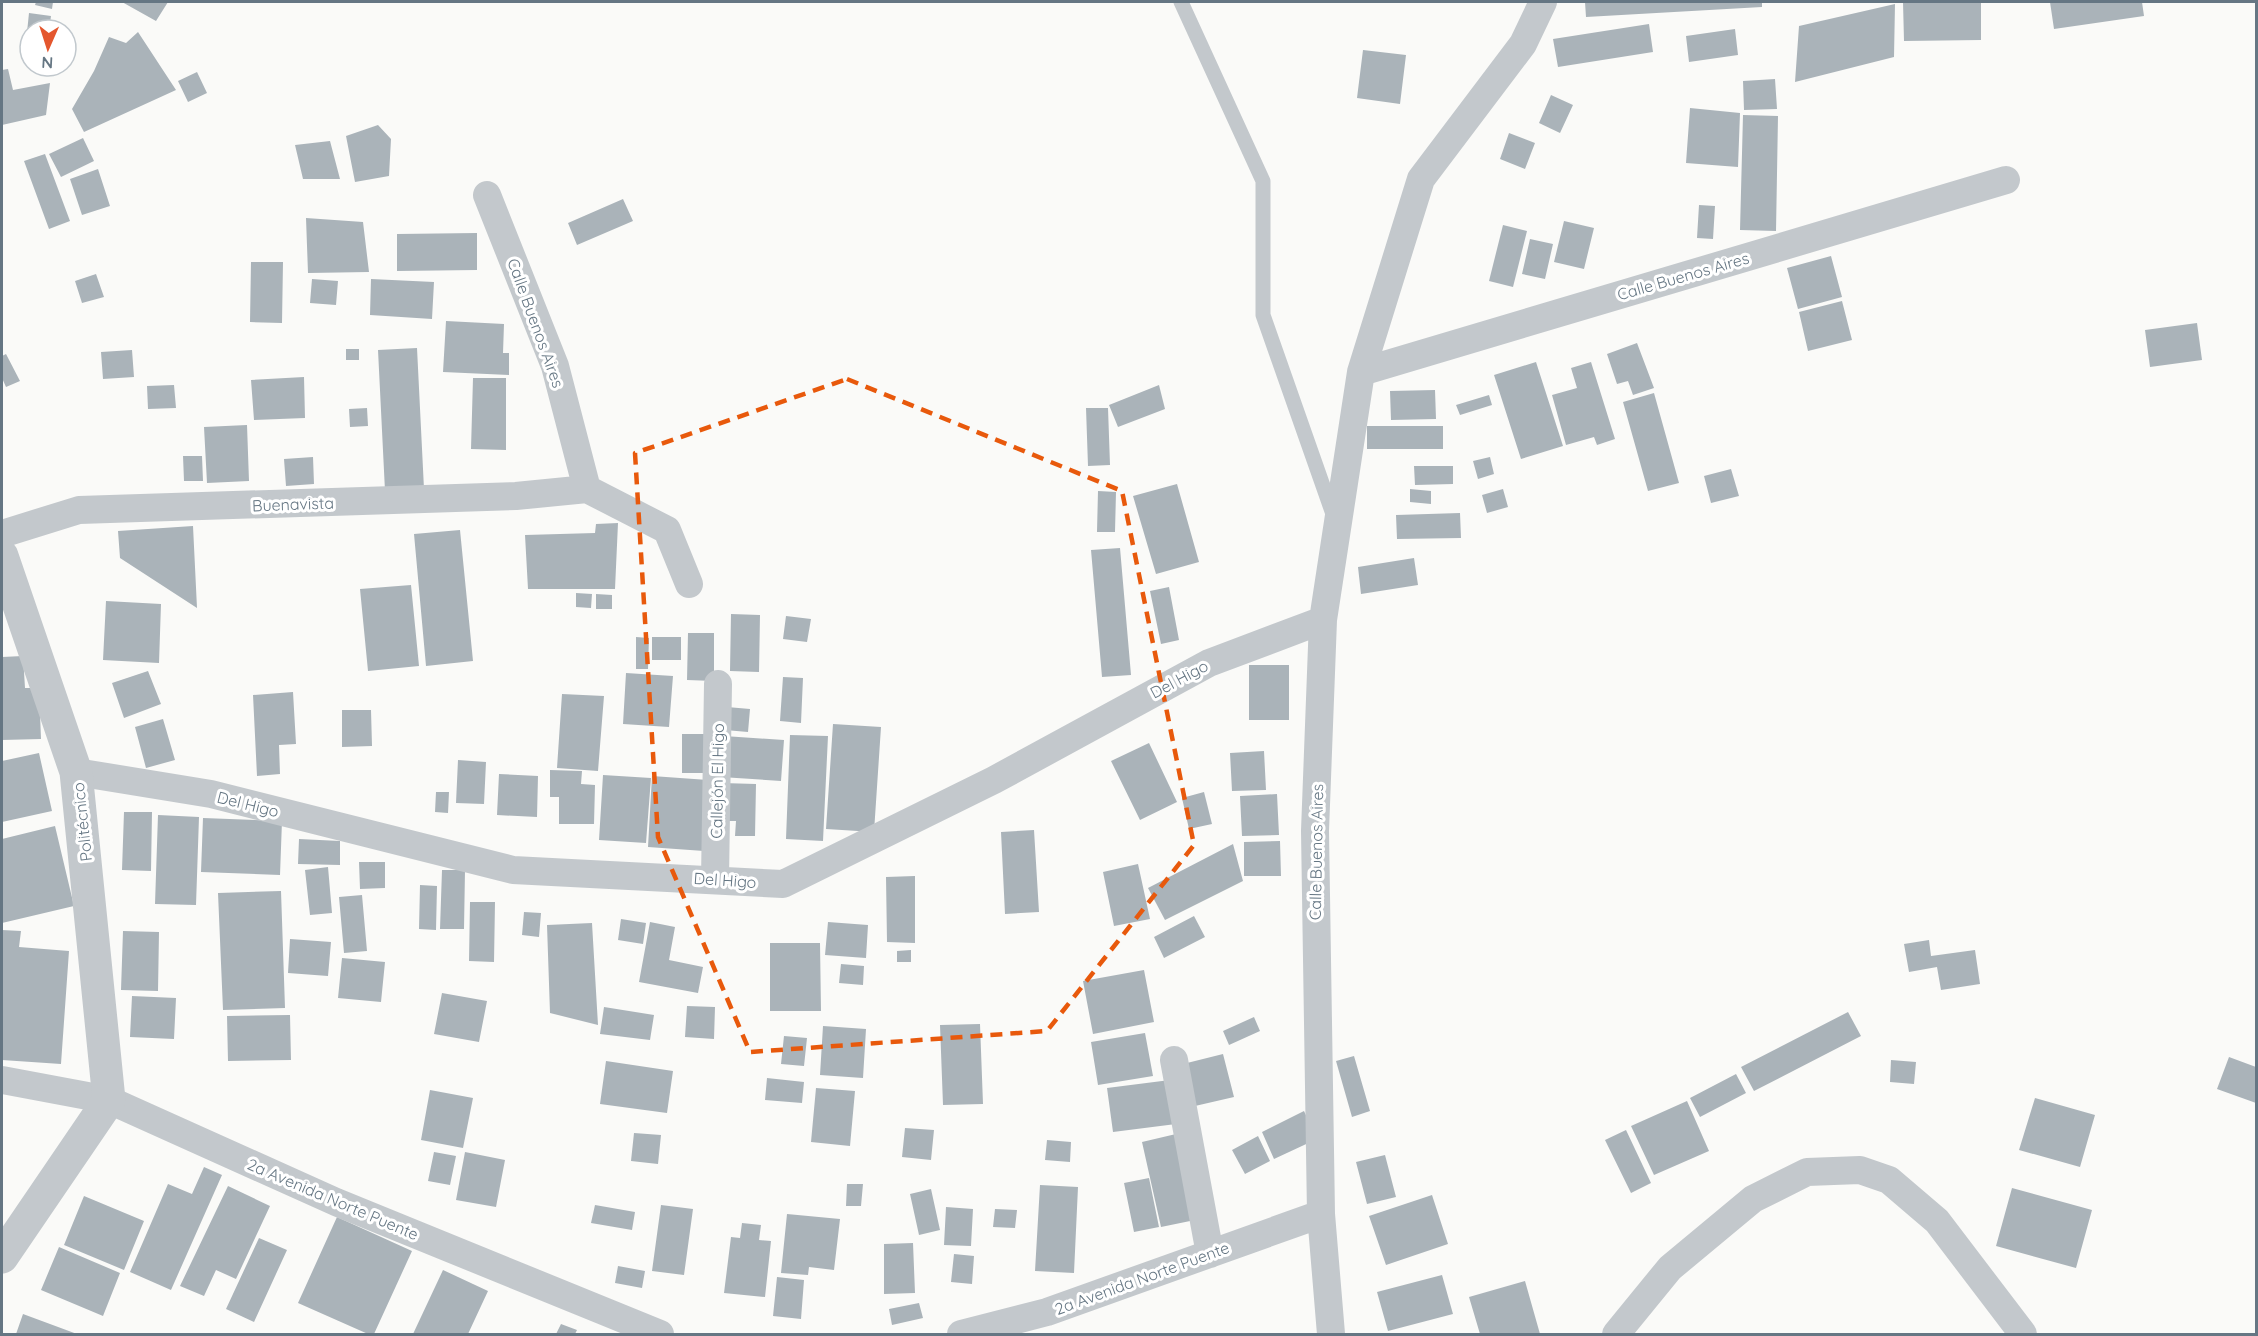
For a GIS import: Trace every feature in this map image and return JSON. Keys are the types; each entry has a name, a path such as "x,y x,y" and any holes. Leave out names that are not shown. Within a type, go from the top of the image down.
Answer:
{"street":[{"name":"Calle Buenos Aires","path":"1331,1335 1321,1214 1315,831 1323,620 1361,372 1421,179 1523,44 1543,2"},
{"name":"Calle Buenos Aires","path":"1361,372 2006,180"},
{"name":"Calle Buenos Aires","path":"487,195 555,366 587,489"},
{"name":"Buenavista","path":"2,534 79,510 516,496 587,489"},
{"path":"587,489 667,530 689,584"},
{"name":"Politécnico","path":"2,556 76,772 109,1100"},
{"name":"Del Higo","path":"76,772 211,794 513,870 783,884 994,780 1209,663 1323,620"},
{"name":"Callejón El Higo","path":"715,879 718,684"},
{"path":"1174,1060 1210,1254"},
{"name":"2a Avenida Norte Puente","path":"2,1080 109,1100 336,1202 660,1335"},
{"path":"2,1257 109,1100"},
{"path":"1616,1335 1670,1268 1753,1199 1807,1172 1860,1170 1889,1180 1937,1221 2023,1335"},
{"name":"2a Avenida Norte Puente","path":"961,1335 1047,1312 1321,1214"}],"lane":[{"path":"1181,2 1263,181 1263,315 1337,527"}],"highlighted area":[{"path":"847,379 1122,491 1194,845 1047,1031 750,1052 658,837 635,453"}],"building":[{"path":"36,2 53,2 52,9 35,5"},
{"path":"122,2 168,2 156,21"},
{"path":"1585,2 1762,2 1762,7 1586,17"},
{"path":"1903,2 1981,2 1981,40 1904,41"},
{"path":"2050,2 2142,2 2144,16 2054,29"},
{"path":"1895,4 1894,57 1795,82 1799,26"},
{"path":"29,13 51,16 51,18 28,18"},
{"path":"1649,24 1653,52 1558,67 1553,39"},
{"path":"1735,29 1738,55 1689,62 1686,36"},
{"path":"138,32 176,90 84,132 72,109 94,71 109,37 126,43"},
{"path":"1363,50 1406,55 1400,104 1357,98"},
{"path":"8,69 13,90 50,83 46,115 2,125 2,70"},
{"path":"197,72 207,93 188,102 178,81"},
{"path":"1775,79 1777,109 1744,110 1743,81"},
{"path":"1551,95 1573,105 1560,133 1539,123"},
{"path":"1690,108 1740,113 1738,167 1686,163"},
{"path":"1743,115 1778,116 1776,231 1740,230"},
{"path":"378,125 391,139 389,176 355,182 346,136"},
{"path":"1509,133 1535,143 1525,169 1500,159"},
{"path":"83,138 94,161 61,177 49,154"},
{"path":"330,141 340,179 303,179 295,145"},
{"path":"45,154 70,221 49,229 24,161"},
{"path":"98,169 110,206 82,215 70,179"},
{"path":"623,199 633,221 577,245 568,223"},
{"path":"1699,205 1715,206 1713,239 1697,238"},
{"path":"306,218 363,222 369,272 308,273"},
{"path":"1564,221 1594,228 1584,269 1554,262"},
{"path":"1503,225 1527,231 1513,287 1489,281"},
{"path":"477,233 477,270 397,271 397,234"},
{"path":"1530,239 1553,244 1545,279 1522,274"},
{"path":"1831,256 1842,297 1798,309 1787,268"},
{"path":"251,262 283,262 282,323 250,322"},
{"path":"96,274 104,297 82,303 75,281"},
{"path":"312,279 338,281 336,305 310,303"},
{"path":"371,279 434,282 432,319 370,315"},
{"path":"1842,301 1852,340 1808,351 1799,312"},
{"path":"446,321 504,324 503,353 509,353 509,375 443,372"},
{"path":"2197,323 2202,360 2150,367 2145,330"},
{"path":"1637,343 1654,388 1633,395 1628,381 1617,384 1607,354"},
{"path":"417,348 424,489 385,491 378,350"},
{"path":"346,349 359,349 359,360 346,360"},
{"path":"132,350 134,377 103,379 101,352"},
{"path":"6,354 20,381 6,387 2,378 2,356"},
{"path":"1536,362 1563,446 1521,459 1494,375"},
{"path":"1591,362 1615,439 1597,445 1594,437 1566,445 1552,395 1577,388 1571,368"},
{"path":"304,377 305,418 254,420 251,380"},
{"path":"473,378 506,378 506,450 471,449"},
{"path":"174,385 176,408 148,409 147,386"},
{"path":"1159,385 1165,409 1118,427 1109,405"},
{"path":"1435,390 1436,419 1391,420 1390,391"},
{"path":"1654,393 1679,483 1648,491 1623,402"},
{"path":"1489,395 1492,405 1460,415 1456,405"},
{"path":"367,408 368,426 350,427 349,409"},
{"path":"1086,408 1108,408 1110,465 1088,466"},
{"path":"247,425 249,481 207,483 204,427"},
{"path":"1367,426 1443,426 1443,449 1367,449"},
{"path":"183,456 202,456 203,481 184,481"},
{"path":"313,457 314,484 286,486 284,459"},
{"path":"1490,457 1494,474 1478,479 1473,461"},
{"path":"1414,466 1453,466 1453,484 1415,485"},
{"path":"1731,469 1739,496 1711,503 1704,476"},
{"path":"1177,484 1199,562 1156,574 1133,496"},
{"path":"1410,489 1431,491 1431,504 1410,502"},
{"path":"1503,489 1508,507 1487,513 1482,495"},
{"path":"1098,491 1116,492 1115,532 1097,532"},
{"path":"1460,513 1461,538 1397,539 1396,515"},
{"path":"618,523 615,589 528,589 525,535 595,533 596,524"},
{"path":"193,526 197,608 120,558 118,531"},
{"path":"460,530 473,661 426,666 414,534"},
{"path":"1120,548 1131,675 1102,677 1091,550"},
{"path":"1414,558 1418,585 1361,594 1358,567"},
{"path":"411,585 419,666 368,671 360,589"},
{"path":"1169,587 1179,640 1161,644 1150,591"},
{"path":"576,593 592,594 591,608 576,607"},
{"path":"596,594 612,595 612,609 596,609"},
{"path":"106,601 161,604 159,663 103,660"},
{"path":"731,614 760,615 759,672 730,671"},
{"path":"786,616 811,619 807,642 783,639"},
{"path":"688,633 714,633 714,681 687,680"},
{"path":"636,637 649,638 648,669 636,669"},
{"path":"652,637 681,637 681,660 652,660"},
{"path":"23,656 25,688 39,688 41,739 2,740 2,657"},
{"path":"1249,665 1289,665 1289,720 1249,720"},
{"path":"148,671 161,704 124,718 112,683"},
{"path":"626,673 673,676 669,727 623,724"},
{"path":"783,677 803,678 801,723 780,721"},
{"path":"293,692 296,744 279,745 280,774 257,776 253,695"},
{"path":"562,694 604,696 598,771 557,768"},
{"path":"727,707 750,709 748,732 725,730"},
{"path":"342,710 371,710 372,746 342,747"},
{"path":"163,719 175,760 146,768 135,727"},
{"path":"833,724 881,727 874,832 826,829"},
{"path":"682,734 706,734 706,773 682,773"},
{"path":"790,735 828,736 823,841 786,839"},
{"path":"724,736 784,740 781,781 721,777"},
{"path":"1149,743 1177,802 1140,820 1111,761"},
{"path":"1264,751 1266,790 1232,791 1230,753"},
{"path":"39,753 52,811 2,822 2,761"},
{"path":"458,760 486,762 484,804 456,803"},
{"path":"550,770 582,771 581,784 595,785 594,824 559,824 559,797 550,797"},
{"path":"499,774 538,776 537,817 497,815"},
{"path":"603,775 651,778 646,843 599,840"},
{"path":"652,776 708,780 704,851 648,847"},
{"path":"722,783 756,784 755,836 735,836 736,821 721,821"},
{"path":"436,792 449,792 448,813 435,812"},
{"path":"1204,792 1212,824 1189,829 1182,798"},
{"path":"1277,794 1279,835 1242,836 1240,796"},
{"path":"124,812 152,812 151,871 122,870"},
{"path":"158,815 199,817 196,905 155,904"},
{"path":"203,818 282,821 280,875 201,872"},
{"path":"55,826 74,906 2,923 2,839"},
{"path":"1034,830 1039,912 1005,914 1001,832"},
{"path":"299,839 340,841 340,865 298,864"},
{"path":"1280,841 1281,876 1244,876 1244,842"},
{"path":"1233,844 1243,881 1165,920 1148,888"},
{"path":"359,862 385,862 385,888 360,889"},
{"path":"1138,864 1150,919 1114,926 1103,872"},
{"path":"328,867 332,913 310,915 305,870"},
{"path":"442,870 465,870 464,929 440,929"},
{"path":"915,876 915,943 887,942 886,877"},
{"path":"420,885 437,886 436,930 419,929"},
{"path":"281,891 285,1008 223,1010 218,893"},
{"path":"362,895 367,951 344,953 339,897"},
{"path":"470,902 495,902 494,962 469,961"},
{"path":"524,912 541,913 539,937 522,935"},
{"path":"1194,916 1205,937 1164,958 1154,937"},
{"path":"621,919 646,923 643,944 618,940"},
{"path":"650,922 675,927 669,960 703,967 698,993 639,982"},
{"path":"828,922 868,925 866,958 825,955"},
{"path":"592,923 598,1025 550,1013 547,925"},
{"path":"2,930 21,931 19,947 69,951 61,1064 2,1060"},
{"path":"123,931 159,932 158,991 121,990"},
{"path":"290,939 331,942 328,976 288,973"},
{"path":"1929,940 1931,956 1975,950 1980,984 1941,990 1937,967 1909,972 1904,944"},
{"path":"770,943 820,943 821,1011 770,1011"},
{"path":"911,950 911,962 897,962 897,951"},
{"path":"342,958 385,962 381,1002 338,998"},
{"path":"841,964 864,966 863,985 839,983"},
{"path":"1144,970 1154,1022 1093,1034 1083,981"},
{"path":"442,993 487,1001 479,1042 434,1034"},
{"path":"132,996 176,998 174,1039 130,1037"},
{"path":"687,1006 715,1007 714,1039 685,1037"},
{"path":"604,1007 654,1015 650,1040 600,1034"},
{"path":"1848,1012 1861,1036 1754,1091 1741,1067"},
{"path":"290,1015 291,1060 228,1061 227,1016"},
{"path":"1254,1017 1260,1031 1229,1045 1223,1031"},
{"path":"980,1024 983,1104 943,1105 940,1025"},
{"path":"823,1026 866,1029 863,1078 820,1075"},
{"path":"1145,1033 1153,1076 1098,1085 1091,1042"},
{"path":"784,1036 807,1038 804,1066 781,1064"},
{"path":"1223,1054 1234,1097 1195,1106 1183,1064"},
{"path":"1354,1056 1370,1111 1352,1117 1336,1061"},
{"path":"2229,1057 2256,1067 2256,1103 2217,1089"},
{"path":"1891,1060 1916,1062 1914,1084 1890,1082"},
{"path":"606,1061 673,1071 667,1113 600,1104"},
{"path":"1736,1074 1746,1093 1700,1117 1690,1098"},
{"path":"767,1078 804,1082 802,1103 765,1100"},
{"path":"1170,1080 1176,1124 1113,1132 1107,1088"},
{"path":"816,1088 855,1091 850,1146 811,1142"},
{"path":"430,1090 473,1098 463,1148 421,1140"},
{"path":"2035,1098 2095,1115 2080,1167 2019,1150"},
{"path":"1687,1101 1709,1151 1654,1175 1631,1126"},
{"path":"1304,1111 1317,1139 1274,1159 1262,1132"},
{"path":"905,1128 934,1130 931,1160 902,1157"},
{"path":"1626,1130 1651,1183 1631,1193 1605,1140"},
{"path":"634,1133 661,1135 658,1164 631,1161"},
{"path":"1176,1134 1195,1220 1161,1227 1142,1142"},
{"path":"1258,1136 1270,1161 1245,1174 1232,1150"},
{"path":"1047,1140 1071,1142 1070,1162 1045,1160"},
{"path":"434,1152 456,1156 450,1185 428,1181"},
{"path":"465,1152 505,1160 496,1207 456,1200"},
{"path":"1385,1155 1396,1197 1367,1204 1356,1162"},
{"path":"204,1167 222,1175 171,1290 130,1272 168,1184 192,1194"},
{"path":"1149,1178 1159,1227 1134,1232 1124,1183"},
{"path":"847,1184 863,1184 861,1206 846,1206"},
{"path":"1040,1185 1078,1187 1074,1273 1035,1271"},
{"path":"228,1186 270,1206 236,1279 216,1270 204,1296 180,1286"},
{"path":"2012,1188 2092,1210 2076,1268 1996,1246"},
{"path":"931,1189 940,1230 919,1235 910,1194"},
{"path":"1432,1195 1448,1244 1386,1265 1369,1216"},
{"path":"84,1196 144,1221 124,1270 64,1245"},
{"path":"595,1205 635,1212 632,1230 591,1223"},
{"path":"661,1205 693,1209 684,1275 652,1271"},
{"path":"946,1207 973,1209 971,1246 944,1245"},
{"path":"995,1209 1017,1210 1015,1228 993,1227"},
{"path":"787,1214 840,1219 834,1270 809,1267 808,1275 781,1273"},
{"path":"337,1217 412,1251 374,1334 368,1334 298,1303"},
{"path":"742,1223 761,1225 759,1240 771,1241 765,1297 724,1293 731,1237 740,1238"},
{"path":"259,1238 287,1250 254,1322 226,1309"},
{"path":"913,1243 915,1293 884,1294 884,1244"},
{"path":"59,1247 120,1273 103,1316 41,1290"},
{"path":"954,1254 974,1256 972,1284 951,1282"},
{"path":"618,1266 645,1271 642,1288 615,1283"},
{"path":"443,1270 488,1291 468,1334 413,1334"},
{"path":"1442,1275 1453,1314 1388,1331 1377,1292"},
{"path":"777,1277 804,1280 801,1319 773,1316"},
{"path":"1525,1281 1540,1334 1480,1334 1469,1297"},
{"path":"919,1303 923,1318 892,1325 889,1309"},
{"path":"23,1314 77,1334 16,1334"},
{"path":"561,1324 577,1330 575,1334 556,1334"}]}
